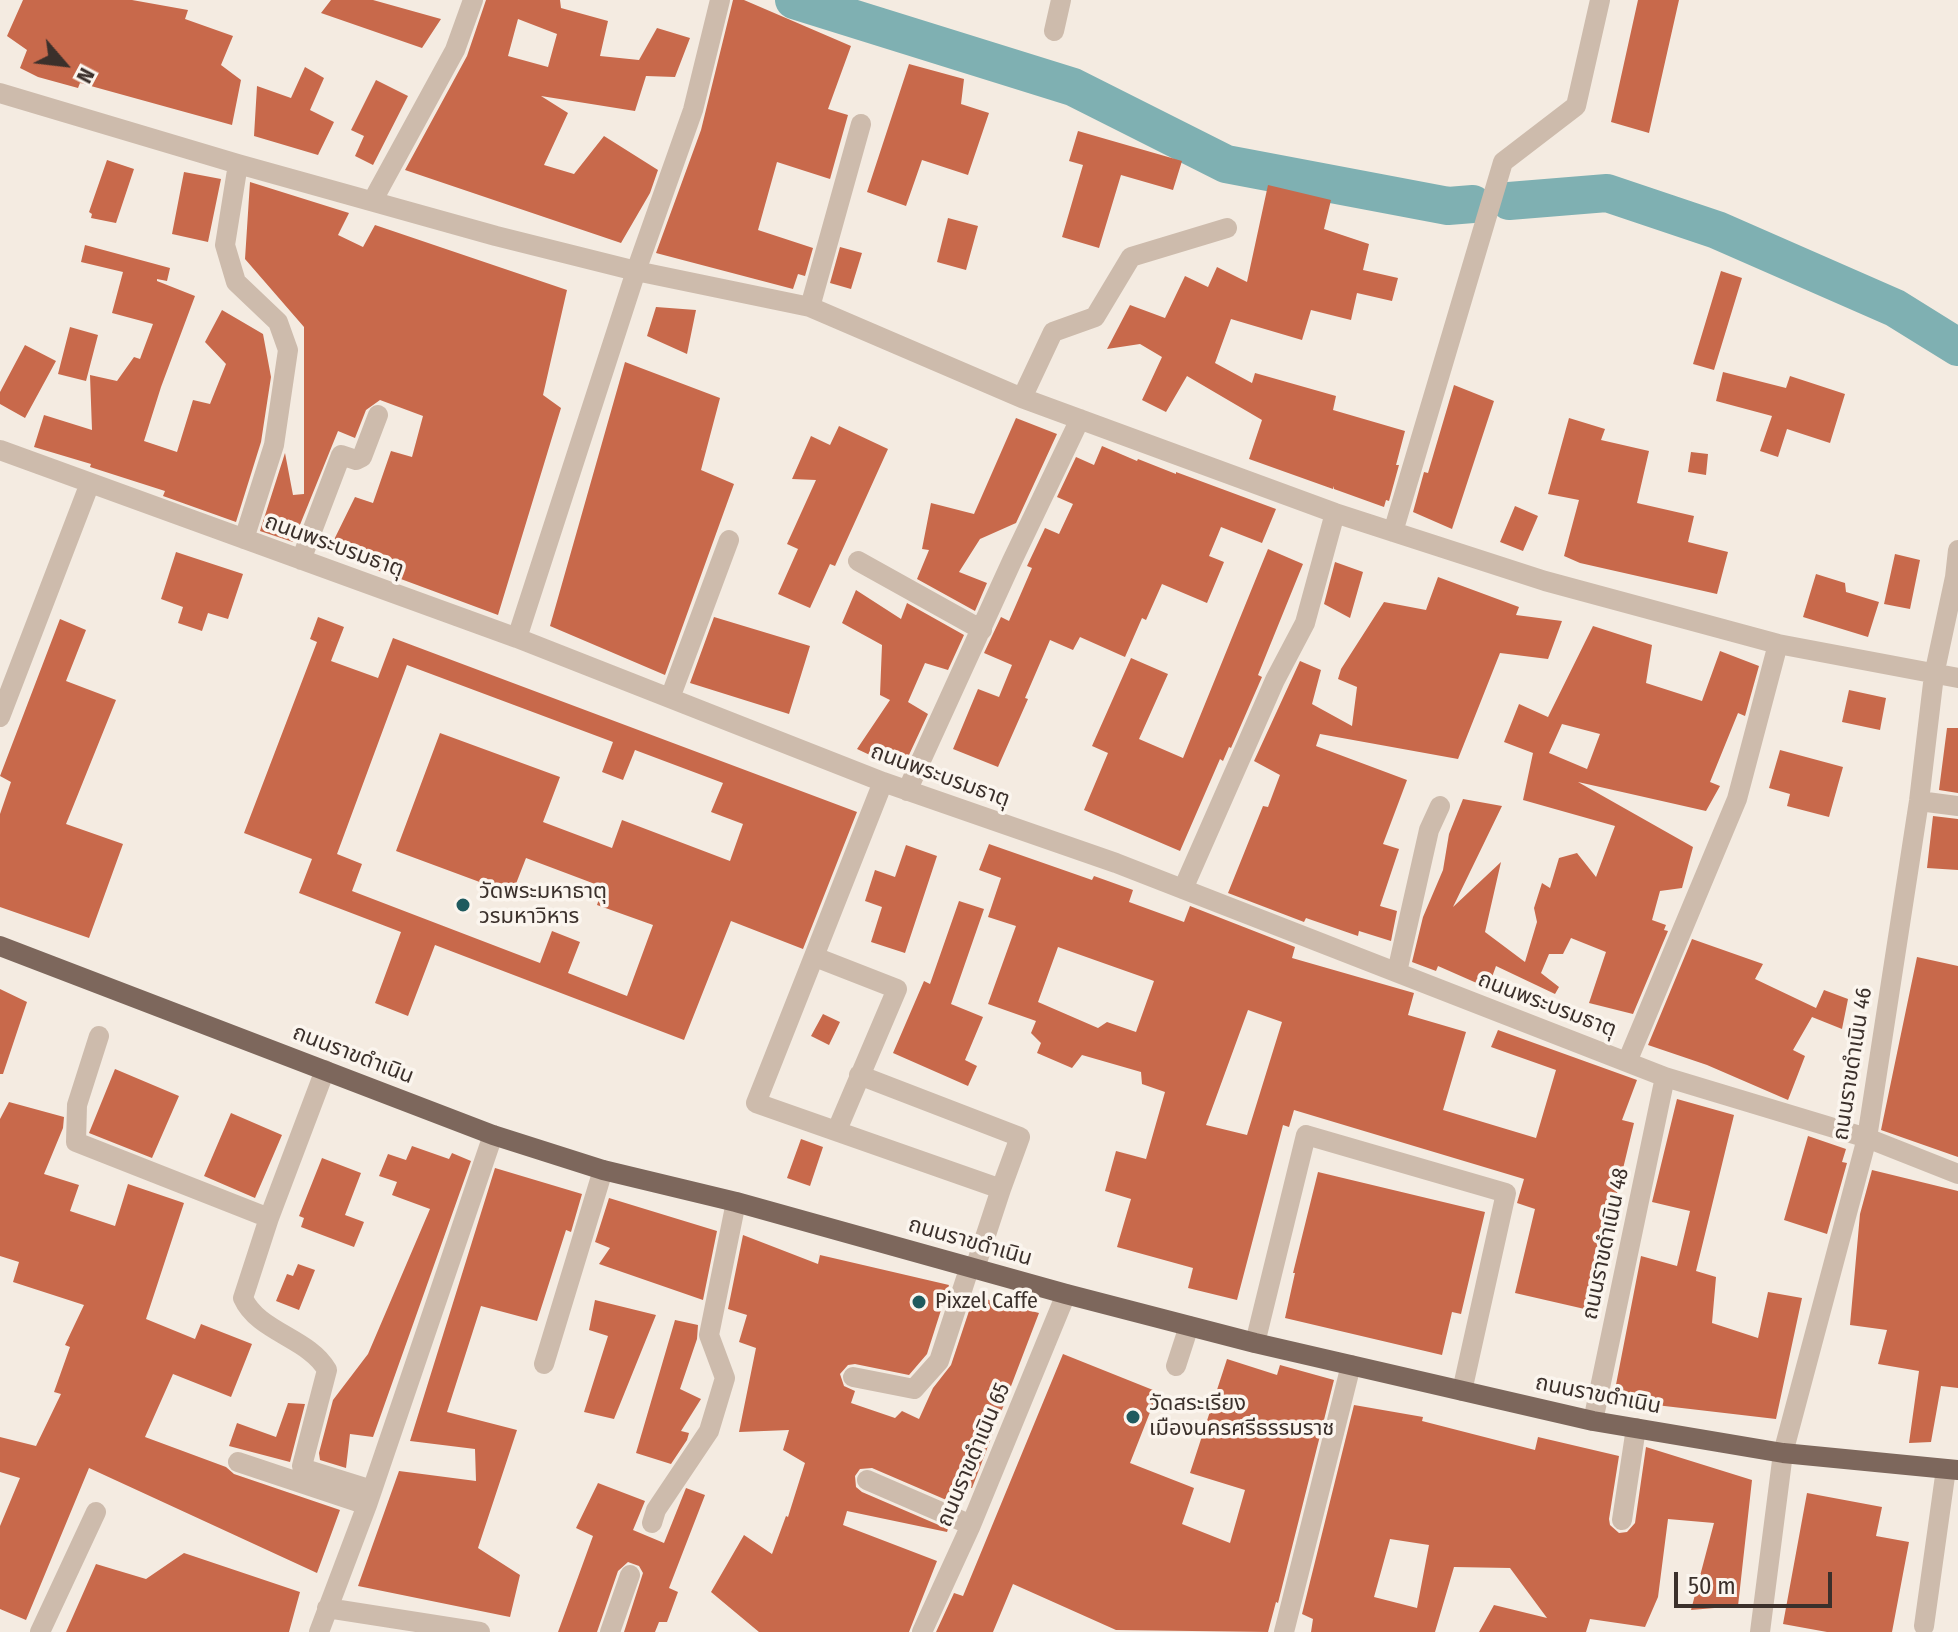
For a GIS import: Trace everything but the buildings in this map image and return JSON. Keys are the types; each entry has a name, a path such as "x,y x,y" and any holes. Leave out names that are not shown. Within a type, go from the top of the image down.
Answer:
{"main road":[{"name":"ถนนราขดำเนิน","path":"0,946 493,1135 603,1170 736,1202 1255,1343 1593,1421 1783,1453 1952,1470"}],"street":[{"path":"373,200 455,50 473,0"},
{"path":"517,638 636,271 693,110 720,0"},
{"path":"1054,31 1061,0"},
{"path":"1393,532 1503,162 1576,106 1600,0"},
{"path":"0,93 496,236 636,271 810,307 1022,398 1393,532 1545,581 1778,644 1958,678"},
{"path":"810,307 861,124"},
{"path":"238,164 225,245 236,282 278,322 288,350 274,445 244,539"},
{"path":"1022,398 1053,332 1095,317 1131,257 1227,228"},
{"path":"301,560 341,455 356,460 362,457 378,415"},
{"path":"907,791 1080,419"},
{"name":"ถนนพระบรมธาตุ","path":"0,450 517,638 883,782 1183,889 1665,1077 1867,1138 1958,1174"},
{"path":"0,717 90,483"},
{"path":"1183,889 1275,680 1305,623 1335,513"},
{"path":"670,698 729,540"},
{"name":"ถนนราขดำเนิน 46","path":"1760,1632 1783,1453 1867,1138 1919,801 1934,675 1958,550"},
{"path":"858,561 982,630"},
{"path":"1627,1062 1737,799 1778,644"},
{"path":"883,782 756,1103 1001,1189"},
{"path":"1919,801 1958,806"},
{"path":"1397,972 1429,830 1440,806"},
{"path":"815,957 897,989 837,1130"},
{"path":"99,1036 77,1105 76,1142 269,1218"},
{"path":"325,1070 269,1218 243,1298 247,1306 273,1327 320,1358 327,1370 302,1466 370,1498"},
{"path":"853,1377 914,1389 939,1361 1020,1137 859,1075"},
{"name":"ถนนราขดำเนิน 48","path":"1593,1421 1665,1077"},
{"path":"319,1632 370,1498 493,1135"},
{"path":"1255,1343 1306,1135 1506,1193 1462,1391"},
{"path":"544,1364 603,1170"},
{"path":"652,1523 656,1510 709,1431 725,1378 709,1335 736,1202"},
{"name":"ถนนราขดำเนิน 65","path":"922,1632 971,1525 1066,1294"},
{"path":"1176,1366 1189,1326"},
{"path":"1284,1632 1351,1365"},
{"path":"1622,1520 1636,1428"},
{"path":"238,1462 370,1498"},
{"path":"1924,1626 1952,1470"},
{"path":"867,1480 971,1525"},
{"path":"40,1632 96,1512"},
{"path":"610,1632 630,1575"},
{"path":"327,1608 480,1632"}],"waterway":[{"path":"794,0 1073,87 1226,164 1448,206 1473,204"},
{"path":"1509,201 1607,193 1717,230 1895,308 1958,347"}],"place":[{"name":"วัดพระมหาธาตุ วรมหาวิหาร","path":"463,905"},
{"name":"Pixzel Caffe","path":"919,1302"},
{"name":"วัดสระเรียง เมืองนครศรีธรรมราช","path":"1133,1417"}]}
